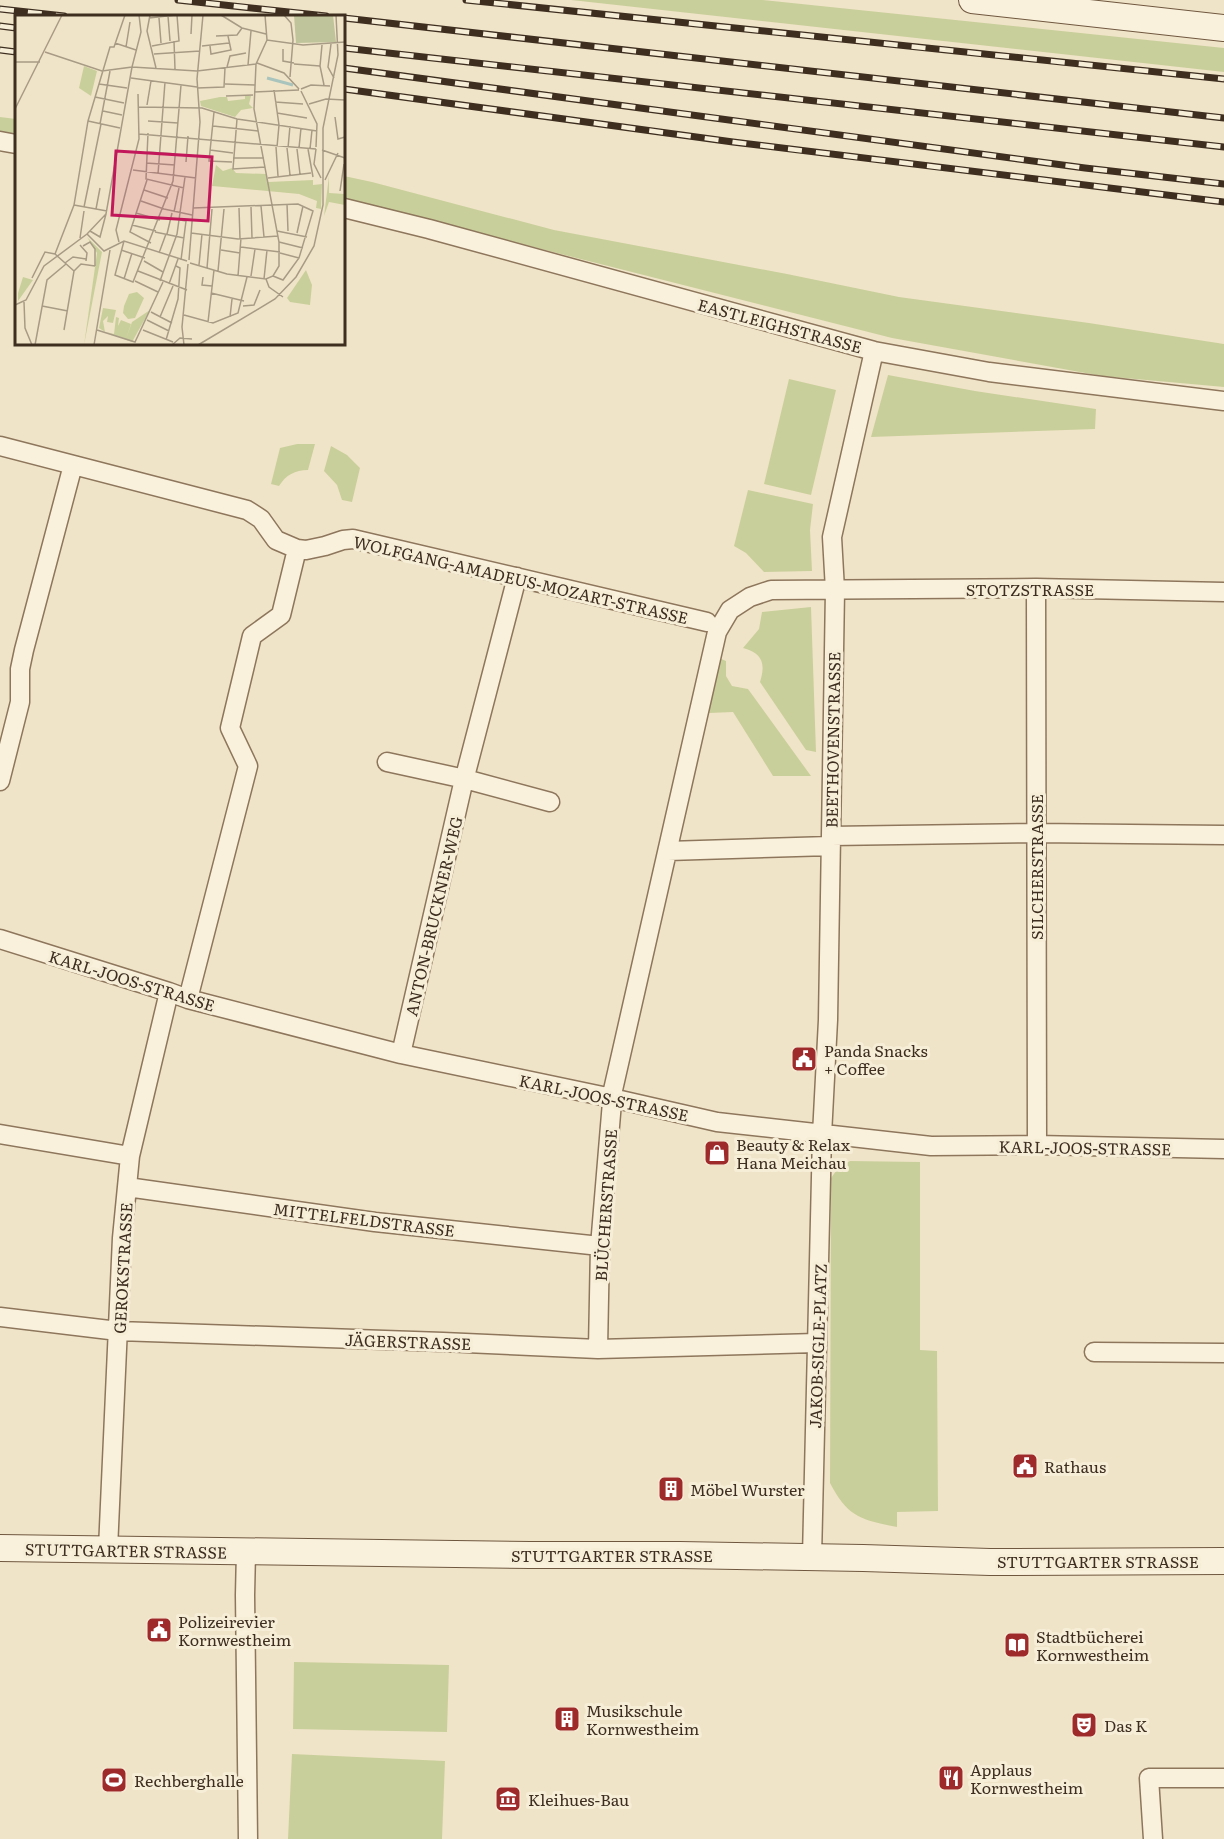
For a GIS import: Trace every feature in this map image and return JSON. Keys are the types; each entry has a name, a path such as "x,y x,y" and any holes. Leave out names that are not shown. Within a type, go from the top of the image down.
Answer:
{"main road":[{"path":"972,0 1224,28"},
{"name":"STUTTGARTER STRASSE","path":"0,1548 812,1557 990,1562 1224,1561"}],"street":[{"path":"0,141 15,144"},
{"name":"EASTLEIGHSTRASSE","path":"345,208 874,351 989,372 1224,401"},
{"name":"BEETHOVENSTRASSE","path":"822,1135 828,1020 831,841 835,590 832,537 874,351"},
{"path":"0,446 247,510 261,519 276,540 297,549 281,615 252,636 230,729 248,766 188,999"},
{"path":"0,781 20,702 20,669 24,650 73,465"},
{"name":"WOLFGANG-AMADEUS-MOZART-STRASSE","path":"297,549 306,550 353,538 707,622"},
{"name":"ANTON-BRUCKNER-WEG","path":"401,1054 465,778 517,577"},
{"name":"STOTZSTRASSE","path":"668,851 717,632 730,610 750,597 771,590 1036,588 1224,592"},
{"name":"SILCHERSTRASSE","path":"1036,588 1037,1145"},
{"path":"387,762 465,778 550,802"},
{"path":"668,851 831,841 1036,833 1224,835"},
{"name":"BLÜCHERSTRASSE","path":"598,1349 600,1246 612,1098 668,851"},
{"name":"KARL-JOOS-STRASSE","path":"0,939 188,999 401,1054 717,1122 931,1146 1037,1145 1224,1149"},
{"name":"GEROKSTRASSE","path":"108,1549 122,1238 130,1156 170,992"},
{"path":"0,1134 130,1156"},
{"name":"JAKOB-SIGLE-PLATZ","path":"812,1557 822,1135"},
{"name":"MITTELFELDSTRASSE","path":"127,1187 375,1222 600,1246"},
{"name":"JÄGERSTRASSE","path":"0,1317 118,1331 598,1349 816,1343"},
{"path":"1094,1352 1224,1353"},
{"path":"246,1551 248,1839"},
{"path":"1153,1839 1149,1778 1224,1778"}],"green space":[{"path":"571,0 763,0 1224,48 1224,72"},
{"path":"0,117 15,119 15,135 0,133"},
{"path":"345,176 554,230 899,297 1224,344 1224,387 1102,376 892,338 345,199"},
{"path":"888,375 1096,409 1095,429 871,437"},
{"path":"789,379 836,390 811,495 764,484"},
{"path":"297,444 315,444 308,470 291,474 279,486 271,484 280,448"},
{"path":"331,446 347,455 360,468 352,502 342,500 337,485 324,471"},
{"path":"748,490 813,504 810,530 812,571 764,572 746,553 734,546"},
{"path":"811,607 816,752 806,750 760,682 763,669 761,660 755,653 743,648 759,629 762,612"},
{"path":"719,658 726,661 726,676 732,686 748,689 811,776 773,776 733,712 709,713"},
{"path":"850,1161 920,1162 920,1350 937,1351 938,1511 897,1512 897,1527 873,1522 856,1515 842,1503 830,1483 831,1178 839,1167"},
{"path":"294,1662 449,1665 447,1732 293,1729"},
{"path":"292,1754 445,1761 442,1839 288,1839"}],"railway":[{"path":"178,0 317,15"},
{"path":"466,0 1224,79"},
{"path":"0,9 55,15"},
{"path":"345,18 1224,118"},
{"path":"0,26 15,28"},
{"path":"345,48 1224,147"},
{"path":"0,50 15,52"},
{"path":"345,68 1085,168 1224,184"},
{"path":"345,89 733,142 1224,202"}],"place":[{"name":"Panda Snacks + Coffee","path":"804,1059"},
{"name":"Beauty & Relax Hana Meichau","path":"717,1153"},
{"name":"Rathaus","path":"1025,1466"},
{"name":"Möbel Wurster","path":"671,1489"},
{"name":"Polizeirevier Kornwestheim","path":"159,1630"},
{"name":"Stadtbücherei Kornwestheim","path":"1017,1645"},
{"name":"Musikschule Kornwestheim","path":"567,1719"},
{"name":"Das K","path":"1084,1725"},
{"name":"Applaus Kornwestheim","path":"951,1778"},
{"name":"Rechberghalle","path":"114,1780"},
{"name":"Kleihues-Bau","path":"508,1799"}]}
